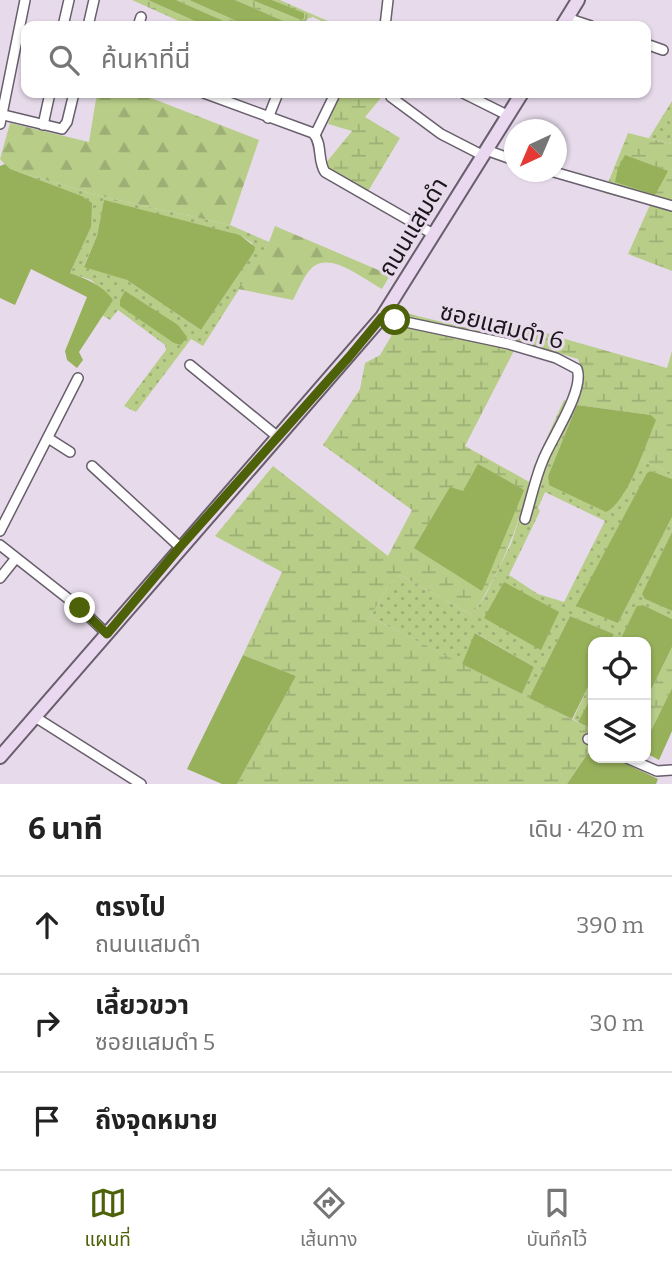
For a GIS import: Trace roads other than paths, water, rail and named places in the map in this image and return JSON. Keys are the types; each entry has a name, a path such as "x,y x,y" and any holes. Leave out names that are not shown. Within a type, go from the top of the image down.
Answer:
{"street":[{"path":"24,0 0,118 62,129 67,122 73,98"},
{"path":"64,21 69,0"},
{"path":"89,21 94,0"},
{"path":"385,21 388,0"},
{"path":"566,21 578,0"},
{"path":"651,46 663,50"},
{"path":"43,125 49,98"},
{"path":"225,98 315,135 319,141 320,164 325,172 433,234"},
{"path":"268,118 276,98"},
{"path":"315,135 333,98"},
{"path":"392,98 433,129 484,152 504,157"},
{"path":"473,98 507,116"},
{"name":"ถนนแสมดำ","path":"0,757 382,317 519,98"},
{"path":"567,176 672,206"},
{"name":"ซอยแสมดำ 6","path":"382,317 509,344 556,358 577,369 579,374 576,390 544,458 525,519"},
{"path":"190,365 278,437"},
{"path":"0,531 78,378"},
{"path":"48,438 70,452"},
{"path":"92,466 180,547"},
{"path":"0,545 80,608 107,634"},
{"path":"0,578 16,558"},
{"path":"35,717 141,784"},
{"path":"639,763 657,771 672,770"}]}
